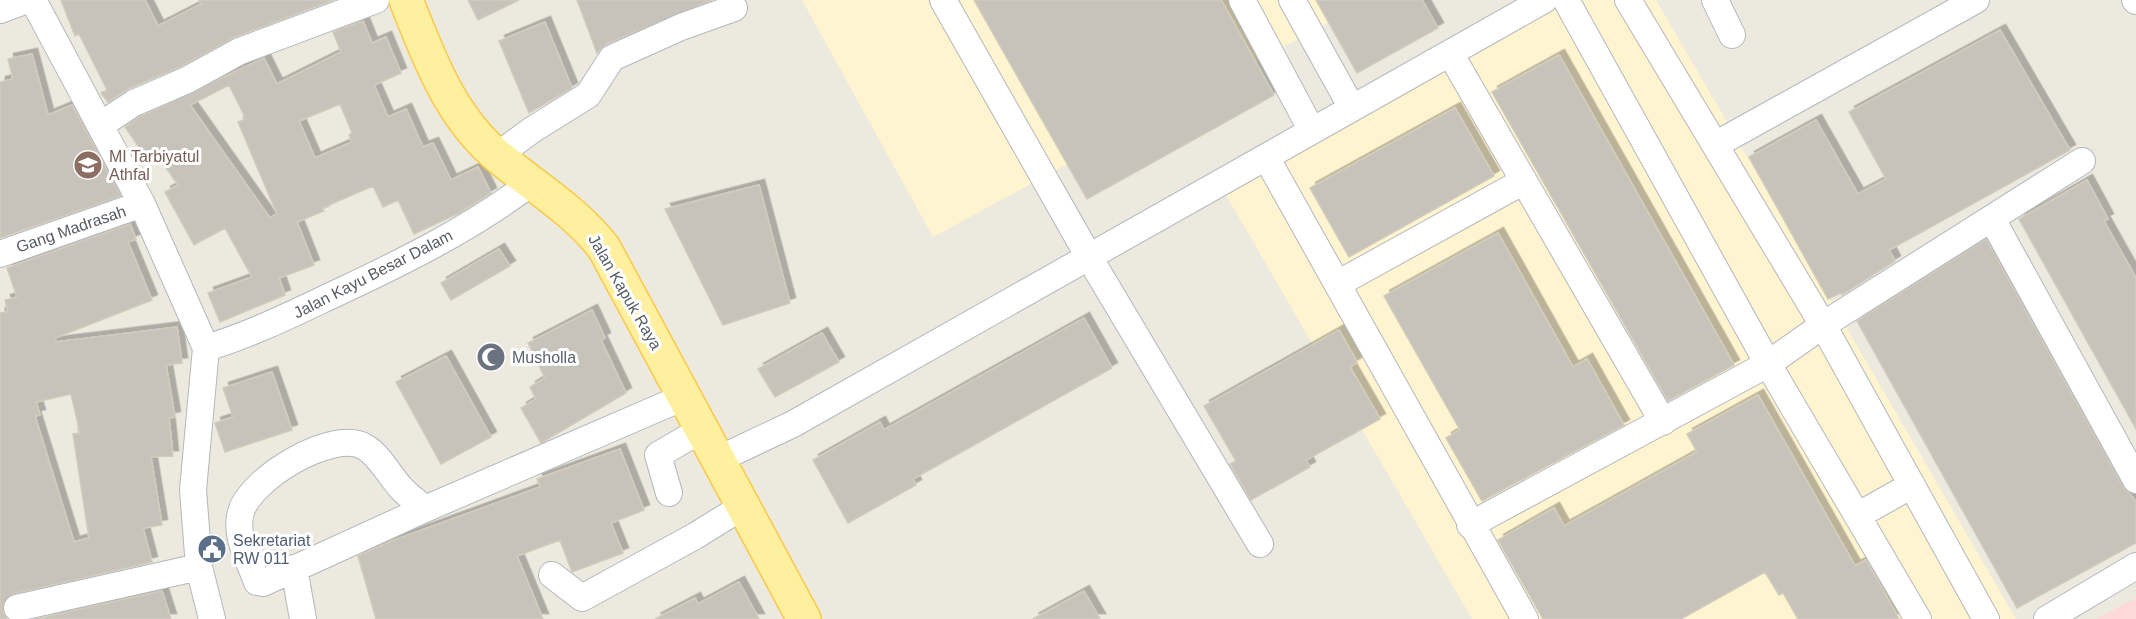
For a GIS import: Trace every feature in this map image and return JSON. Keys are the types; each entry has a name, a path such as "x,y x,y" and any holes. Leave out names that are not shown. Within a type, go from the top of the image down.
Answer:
{"main road":[{"name":"Jalan Kapuk Raya","path":"406,0 440,82 454,107 498,155 573,214 604,248 804,619"}],"street":[{"path":"0,10 27,0"},
{"path":"33,0 102,124 142,204 206,348 193,490 199,567 212,619"},
{"path":"102,124 134,104 187,80 240,51 376,0"},
{"path":"943,0 1089,257 1260,544"},
{"path":"1242,0 1312,131"},
{"path":"1292,0 1352,108"},
{"path":"717,460 793,424 1544,0"},
{"path":"1566,0 1768,364 1918,619"},
{"path":"1628,0 1823,325 1986,619"},
{"path":"1715,0 1732,35"},
{"path":"1716,145 1976,0"},
{"path":"498,155 588,95 612,58 681,27 734,8"},
{"path":"1450,53 1663,422"},
{"path":"1266,157 1339,283 1470,525 1525,619"},
{"path":"1470,525 1768,364 1823,325 2082,161"},
{"path":"1339,283 1524,181"},
{"name":"Jalan Kayu Besar Dalam","path":"206,348 249,335 423,251 506,202 531,183"},
{"name":"Gang Madrasah","path":"0,254 142,204"},
{"path":"1992,219 2136,480"},
{"path":"425,508 403,490 366,447 350,441 303,453 261,484 241,510 238,531 257,582 263,583 425,508 684,397"},
{"path":"669,493 658,455 701,430"},
{"path":"1857,516 1912,485"},
{"path":"552,575 582,598 695,536 742,507"},
{"path":"2047,619 2136,566"},
{"path":"17,608 199,567"},
{"path":"294,568 303,619"}],"shaded area":[{"path":"802,0 1370,0 933,237"},
{"path":"1565,0 1656,0 2016,619 1472,619 1226,195"},
{"path":"2136,598 2136,619 2096,619"}],"building":[{"path":"61,0 145,0 158,26 201,4 199,0 333,0 235,37 180,67 128,89 108,102 101,93 107,90 79,34 75,36"},
{"path":"468,0 519,0 478,20"},
{"path":"577,0 712,0 606,44 597,53"},
{"path":"974,0 1221,0 1274,95 1087,199"},
{"path":"1316,0 1422,0 1438,28 1357,73"},
{"path":"363,21 372,43 386,37 401,73 374,85 388,117 406,109 423,147 433,143 451,180 478,167 491,193 459,213 414,234 398,200 383,207 373,186 322,208 324,211 297,222 314,265 279,278 285,295 220,322 208,293 252,277 225,228 194,245 165,192 178,185 158,156 149,162 125,127 141,116 264,58 277,84 341,52 333,32","holes":["229,85 246,119 238,122 277,214 270,218 190,105","340,104 352,133 349,135 352,142 315,158 299,121"]},
{"path":"545,22 572,88 529,113 499,41"},
{"path":"2000,30 2070,150 1889,250 1895,261 1842,295 1841,293 1828,299 1749,157 1816,120 1858,194 1886,179 1849,112"},
{"path":"32,54 48,115 72,105 121,196 0,238 0,82 13,79 8,59"},
{"path":"1559,55 1734,365 1668,401 1492,92"},
{"path":"1455,108 1494,176 1349,257 1310,188"},
{"path":"2087,180 2108,219 2104,221 2136,278 2136,429 2019,219"},
{"path":"759,185 790,303 723,325 665,209"},
{"path":"130,224 136,239 128,242 152,300 55,338 56,342 177,327 182,363 166,365 175,417 169,418 173,456 151,457 162,525 143,528 152,562 13,594 3,604 3,612 7,619 0,619 0,313 8,312 5,300 17,297 7,268","holes":["71,394 80,433 73,434 89,538 74,542 35,416 40,415 36,402"]},
{"path":"1498,233 1573,367 1587,359 1624,425 1482,501 1446,438 1460,430 1384,296"},
{"path":"1986,239 2123,487 2136,501 2136,543 2017,608 1857,321"},
{"path":"499,249 510,266 451,300 441,283"},
{"path":"592,310 605,338 601,340 626,393 541,443 521,408 536,399 530,387 545,378 528,343"},
{"path":"1084,318 1112,368 913,479 916,485 848,523 813,460 880,422 884,430"},
{"path":"1339,330 1357,362 1350,367 1380,419 1306,460 1310,467 1251,500 1230,464 1236,461 1204,406"},
{"path":"822,333 839,362 775,397 758,369"},
{"path":"446,356 491,437 441,464 396,382"},
{"path":"272,372 292,430 225,452 215,423 233,417 223,388"},
{"path":"1758,395 1855,566 1866,560 1899,619 1798,619 1783,593 1779,595 1765,572 1681,619 1543,619 1498,540 1554,508 1564,526 1697,452 1687,434"},
{"path":"620,449 644,510 611,523 623,553 572,572 560,540 517,556 543,619 376,619 358,556 392,541 540,487 537,479"},
{"path":"739,582 759,619 655,619 695,598 698,604"},
{"path":"162,591 171,619 36,619"},
{"path":"1084,591 1100,619 1033,619"}],"place":[{"name":"MI Tarbiyatul Athfal","path":"88,165"},
{"name":"Musholla","path":"491,357"},
{"name":"Sekretariat RW 011","path":"212,549"}]}
